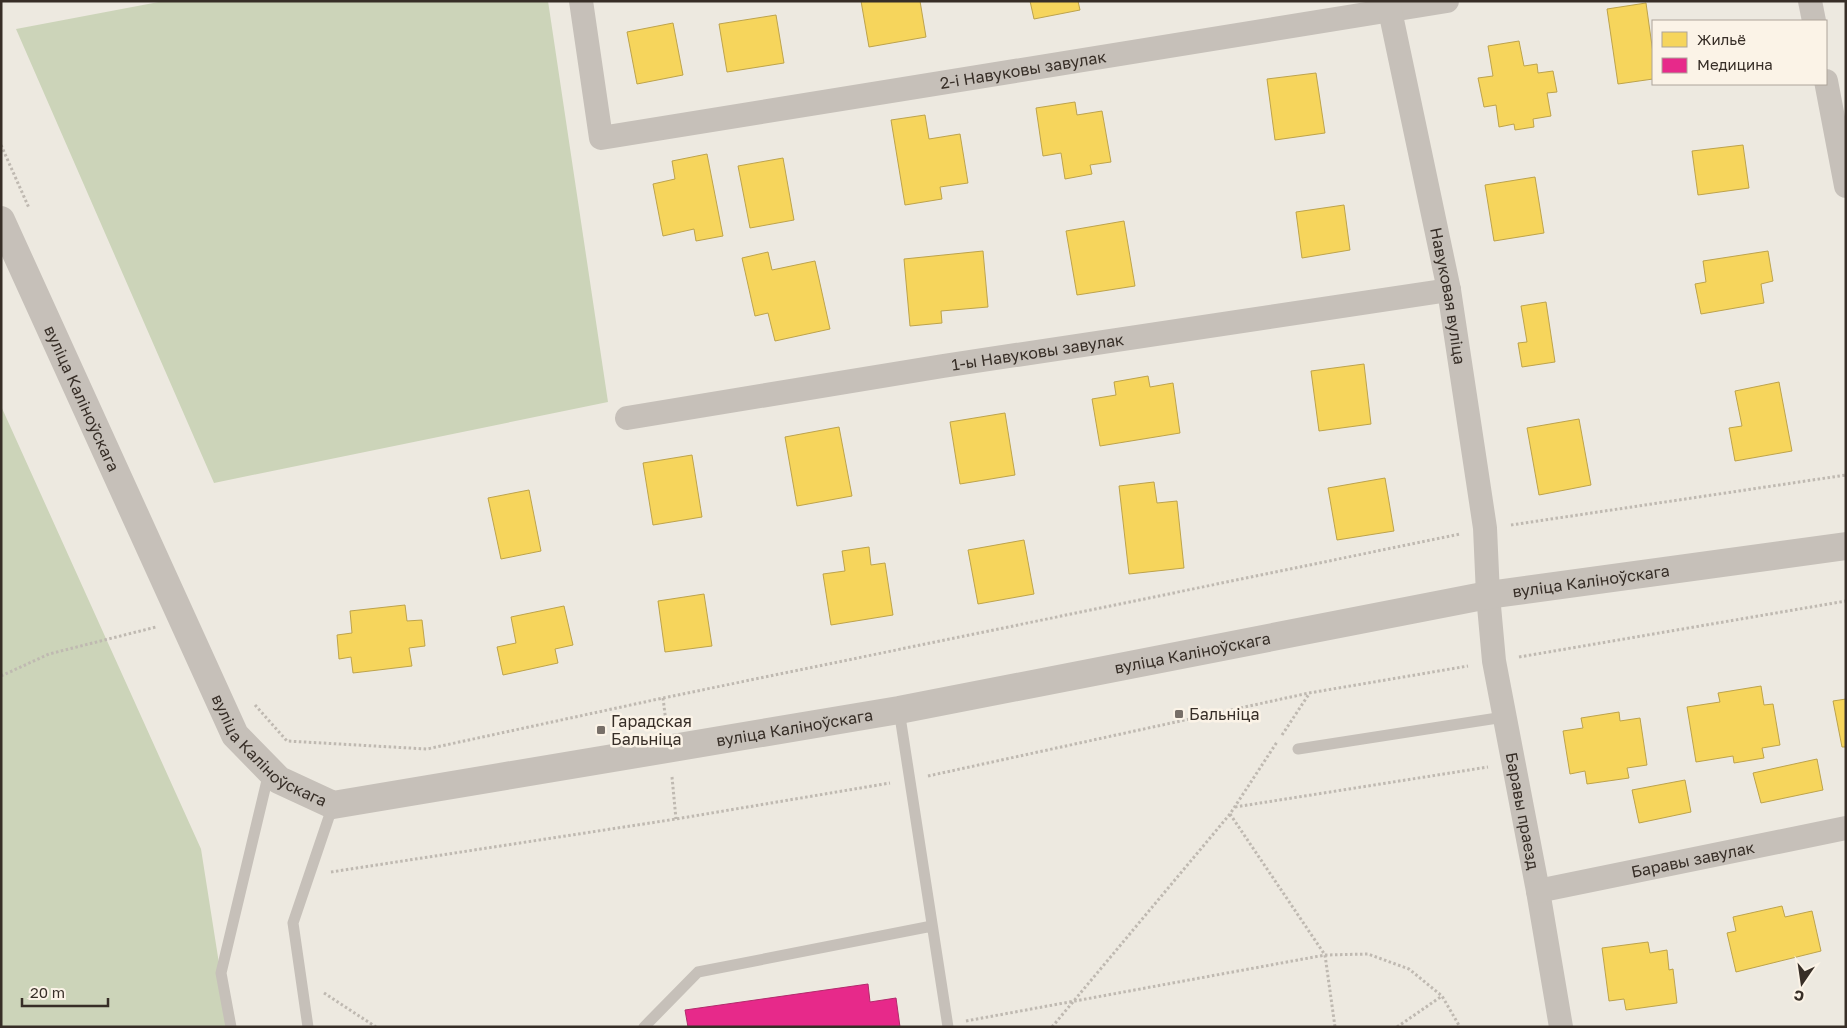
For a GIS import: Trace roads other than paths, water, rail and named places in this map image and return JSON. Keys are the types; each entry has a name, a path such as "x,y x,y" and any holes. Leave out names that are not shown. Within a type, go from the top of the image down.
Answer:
{"street":[{"name":"2-і Навуковы завулак","path":"581,1 601,138 1389,6 1447,1"},
{"path":"1810,1 1814,20"},
{"name":"Навуковая вуліца","path":"1389,6 1449,290 1486,528 1488,595"},
{"path":"1827,85 1846,186"},
{"name":"вуліца Каліноўскага","path":"1,220 235,735 279,780 333,805 899,710 1488,595 1846,546"},
{"name":"1-ы Навуковы завулак","path":"627,418 943,366 1449,290"},
{"name":"Баравы праезд","path":"1488,595 1494,662 1538,891 1561,1027"},
{"name":"Баравы завулак","path":"1538,891 1846,828"}],"lane":[{"path":"899,710 908,780 948,1026"},
{"path":"1298,749 1504,717"},
{"path":"231,1027 220,973 270,771"},
{"path":"308,1027 293,923 333,805"},
{"path":"644,1027 698,972 932,926"}],"place":[{"name":"Бальніца","path":"1179,714"},
{"name":"Гарадская Бальніца","path":"601,730"}]}
